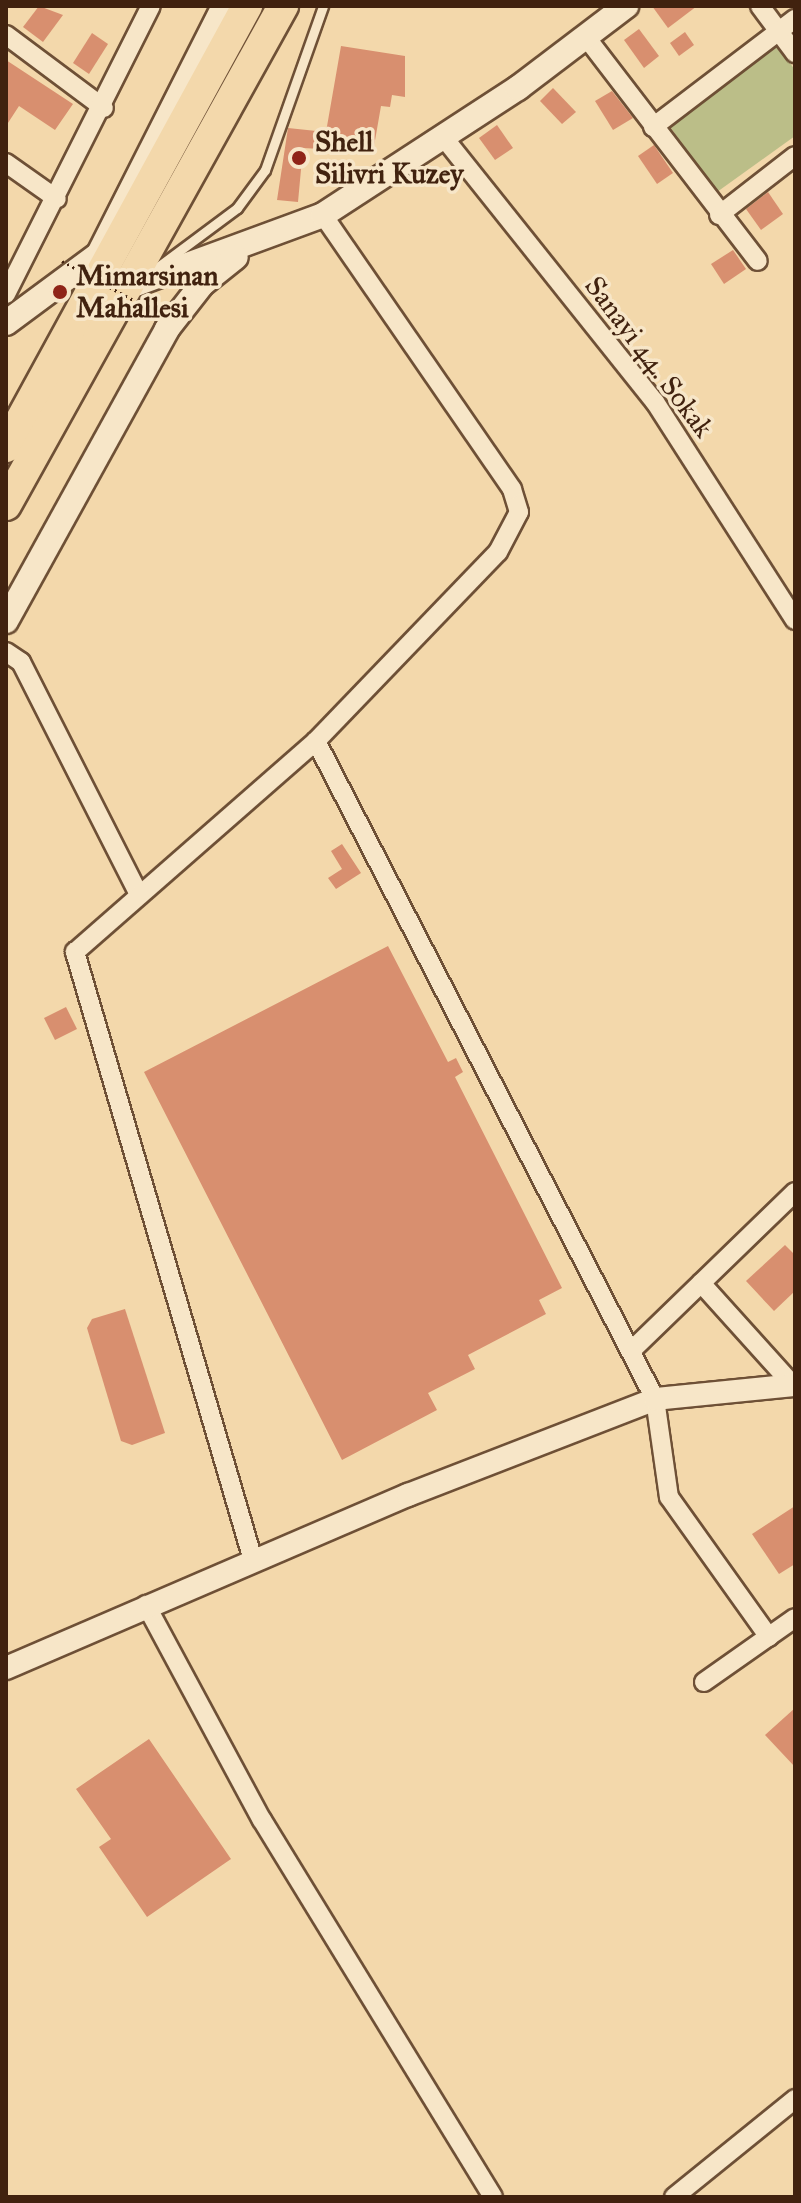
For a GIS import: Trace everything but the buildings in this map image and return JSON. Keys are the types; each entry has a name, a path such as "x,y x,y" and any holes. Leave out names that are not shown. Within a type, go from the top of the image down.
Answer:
{"highway":[{"path":"6,447 247,6"},
{"path":"6,505 133,285 283,6"}],"main road":[{"path":"133,285 246,248 323,215 444,138 626,6"},
{"path":"6,323 96,253 123,237"},
{"path":"6,621 167,329 202,284 246,248"}],"street":[{"path":"7,290 104,108 151,6"},
{"path":"96,253 221,6"},
{"path":"760,6 795,53"},
{"path":"653,127 795,19"},
{"path":"6,35 104,108"},
{"path":"586,37 719,215 758,261"},
{"name":"Sanayi 44. Sokak","path":"444,138 655,402 795,620"},
{"path":"719,215 795,156"},
{"path":"6,163 57,199"},
{"path":"253,1560 75,952 316,741 498,552 519,512 512,489 323,215"},
{"path":"6,652 21,662 139,895"},
{"path":"316,741 655,1399 669,1497 769,1637"},
{"path":"632,1350 795,1192"},
{"path":"701,1283 794,1385"},
{"path":"6,1668 253,1560 655,1399 794,1385"},
{"path":"146,1605 262,1820 493,2197"},
{"path":"704,1682 795,1618"},
{"path":"674,2197 795,2099"}],"lane":[{"path":"133,285 237,208 265,170 323,6"},
{"path":"6,413 34,399"}],"path":[{"path":"62,261 166,318"}],"green space":[{"path":"777,45 795,70 795,136 717,192 668,124"}],"place":[{"name":"Shell Silivri Kuzey","path":"299,158"},
{"name":"Mimarsinan Mahallesi","path":"60,292"}]}
